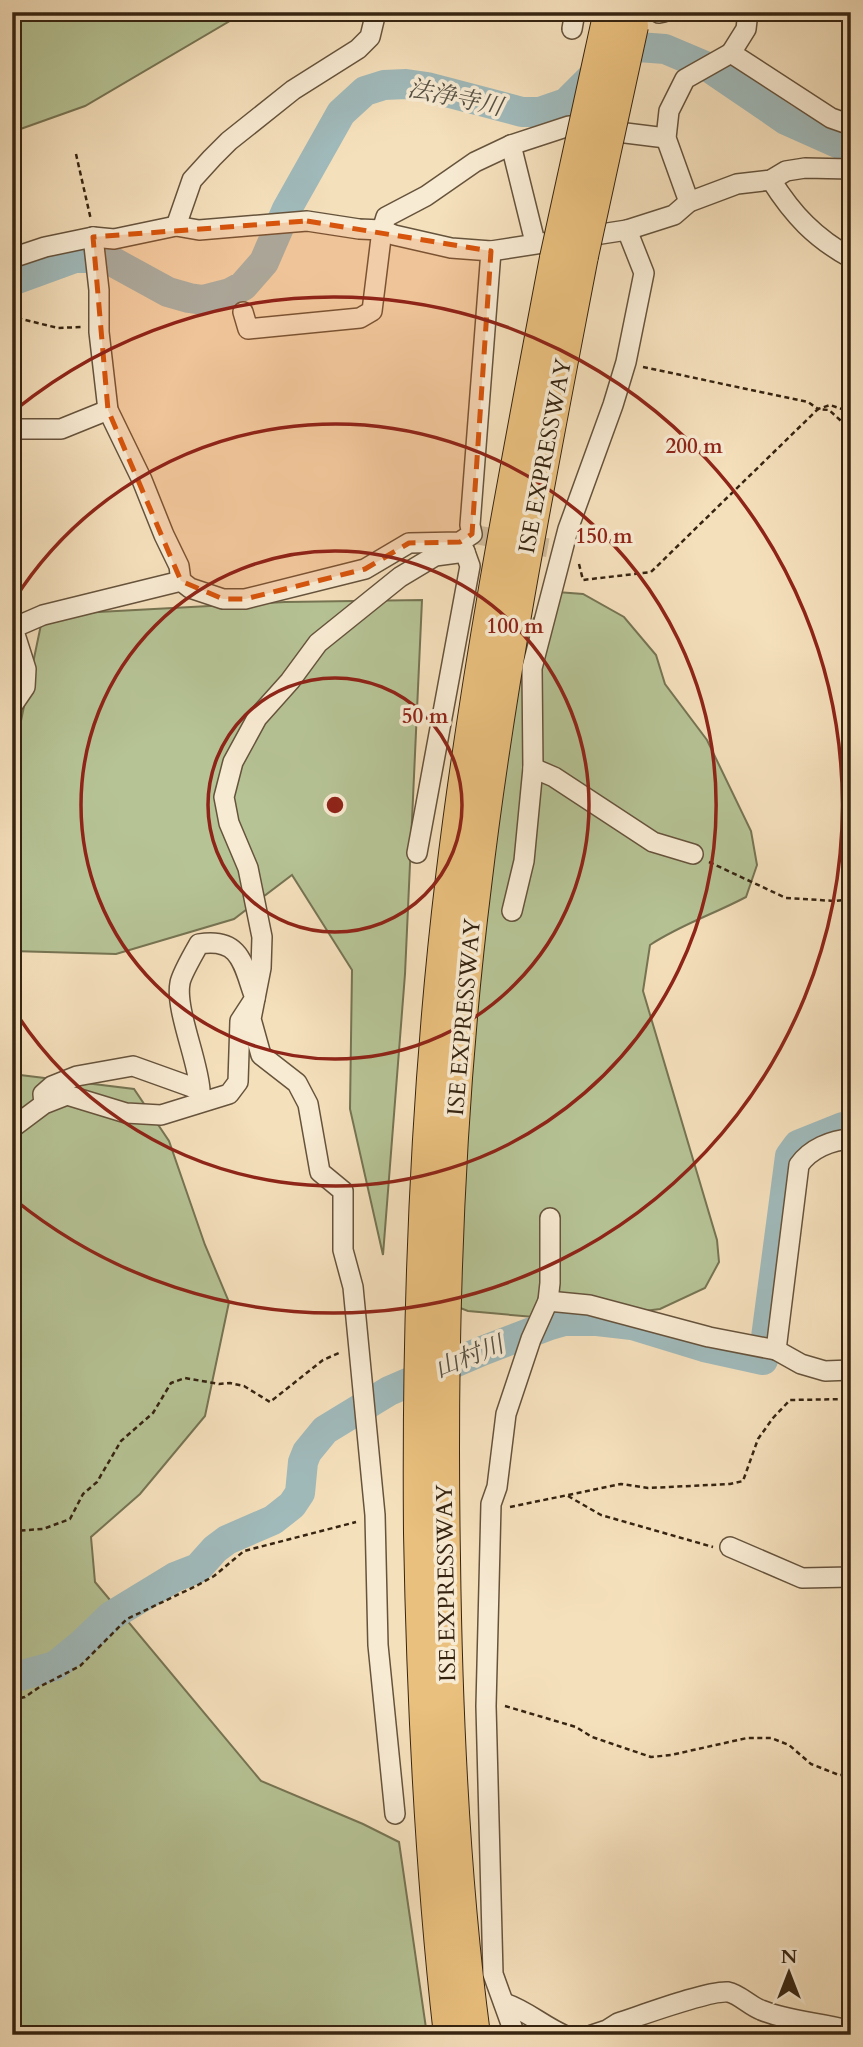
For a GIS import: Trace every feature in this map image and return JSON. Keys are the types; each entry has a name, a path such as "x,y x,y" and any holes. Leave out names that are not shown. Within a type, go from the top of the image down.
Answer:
{"highway":[{"name":"ISE EXPRESSWAY","path":"449,2035 431,1841 421,1645 418,1450 428,1140 440,984 469,738 490,602 557,251 621,17"},
{"name":"ISE EXPRESSWAY","path":"475,2035 456,1841 446,1644 443,1450 445,1309 453,1142 475,888 516,605 557,251"}],"street":[{"path":"176,226 192,180 212,158 293,90 358,49 370,37 376,12"},
{"path":"689,202 666,138 669,111 685,79 731,53 746,29 748,12"},
{"path":"731,53 831,118 851,125"},
{"path":"243,312 248,329 360,318 372,311 386,217 426,196 475,162 511,145 569,126 666,138"},
{"path":"511,145 557,251"},
{"path":"12,258 45,247 93,237 114,239 176,226 199,230 307,221 382,230 451,248 491,251 626,230 674,215 689,202 737,184 771,180 786,171 805,168 851,169"},
{"path":"771,180 793,213 825,243 851,258"},
{"path":"512,911 524,861 533,768 532,668 556,547 614,405 626,362 644,273 626,230"},
{"path":"93,237 108,410 179,566 181,580 190,588 223,599 245,598 365,569 409,542 462,547"},
{"path":"395,1814 378,1645 376,1515 353,1287 343,1251 343,1191 320,1172 308,1104 297,1083 261,1055 251,1019 261,968 262,937 248,868 229,823 224,797 233,762 257,718 290,681 318,643 400,577 435,556 462,547 471,534 491,251"},
{"path":"12,429 61,429 108,410"},
{"path":"417,853 470,566 462,547"},
{"path":"12,706 25,687 26,669 12,629 43,615 181,580"},
{"path":"533,768 554,777 653,842 693,854"},
{"path":"202,1096 199,1072 181,1007 179,985 199,944 214,942 229,946 239,955 255,998"},
{"path":"12,1128 44,1104 67,1095 126,1113 162,1115 202,1096 229,1094 238,1082 240,1021 255,998"},
{"path":"44,1104 43,1094 52,1086 77,1076 133,1066 202,1096"},
{"path":"776,1350 799,1166 807,1154 838,1139 851,1139"},
{"path":"515,2035 492,1974 485,1706 491,1504 497,1487 506,1415 531,1339 548,1301 550,1218"},
{"path":"548,1301 589,1306 709,1337 776,1350 801,1364 825,1371 851,1370"},
{"path":"730,1547 802,1578 851,1577"},
{"path":"592,2035 618,2023 698,1998 729,1992 760,2010 851,2031"},
{"path":"504,2003 518,2007 564,2035"}],"path":[{"path":"76,154 93,237"},
{"path":"12,320 13,317 58,328 99,327"},
{"path":"626,362 808,402 818,409 829,410 851,430"},
{"path":"556,547 576,550 583,580 651,572 818,409 830,405 851,412"},
{"path":"693,854 786,898 835,901 851,899"},
{"path":"12,1531 43,1529 70,1519 83,1494 97,1482 121,1441 153,1413 171,1383 185,1378 212,1384 230,1383 244,1386 270,1402 323,1360 358,1348"},
{"path":"491,1504 499,1509 621,1484 648,1488 743,1481 758,1439 790,1400 851,1399"},
{"path":"568,1496 601,1515 705,1547 730,1547"},
{"path":"12,1700 25,1697 80,1666 127,1619 214,1576 244,1551 362,1521 376,1515"},
{"path":"485,1706 513,1706 536,1713 576,1727 592,1737 650,1757 747,1738 771,1738 789,1745 811,1763 839,1775 851,1774"}],"highlighted area":[{"path":"307,221 491,251 472,534 460,542 409,543 365,569 245,599 223,599 181,581 108,410 93,237"}],"green space":[{"path":"12,12 245,12 85,106 12,132"},
{"path":"557,592 583,594 624,617 656,655 665,684 707,740 751,831 757,865 746,897 673,931 650,945 643,991 717,1240 719,1262 705,1288 660,1309 606,1316 534,1317 468,1311 424,1294 514,663 534,618"},
{"path":"422,600 405,974 383,1255 350,1109 352,970 292,875 234,919 116,954 12,951 12,764 43,615 285,602"},
{"path":"12,1074 134,1089 169,1141 205,1245 229,1302 205,1416 140,1494 91,1537 95,1582 261,1781 399,1842 427,2035 12,2035"}],"waterway":[{"name":"法浄寺川","path":"12,281 75,258 106,258 168,292 189,298 203,300 230,293 243,286 264,262 287,209 341,113 365,91 384,85 427,87 522,112 540,112 566,103 609,60 638,47 665,49 710,68 786,120 851,149"},
{"name":"山村川","path":"12,1678 55,1666 111,1616 175,1577 198,1568 227,1540 273,1520 292,1505 300,1493 303,1462 307,1452 325,1430 389,1391 482,1351 564,1321 597,1321 632,1325 704,1347 763,1360 790,1156 798,1145 843,1127 851,1127"}],"tunnel":[{"path":"472,534 549,548"}]}
